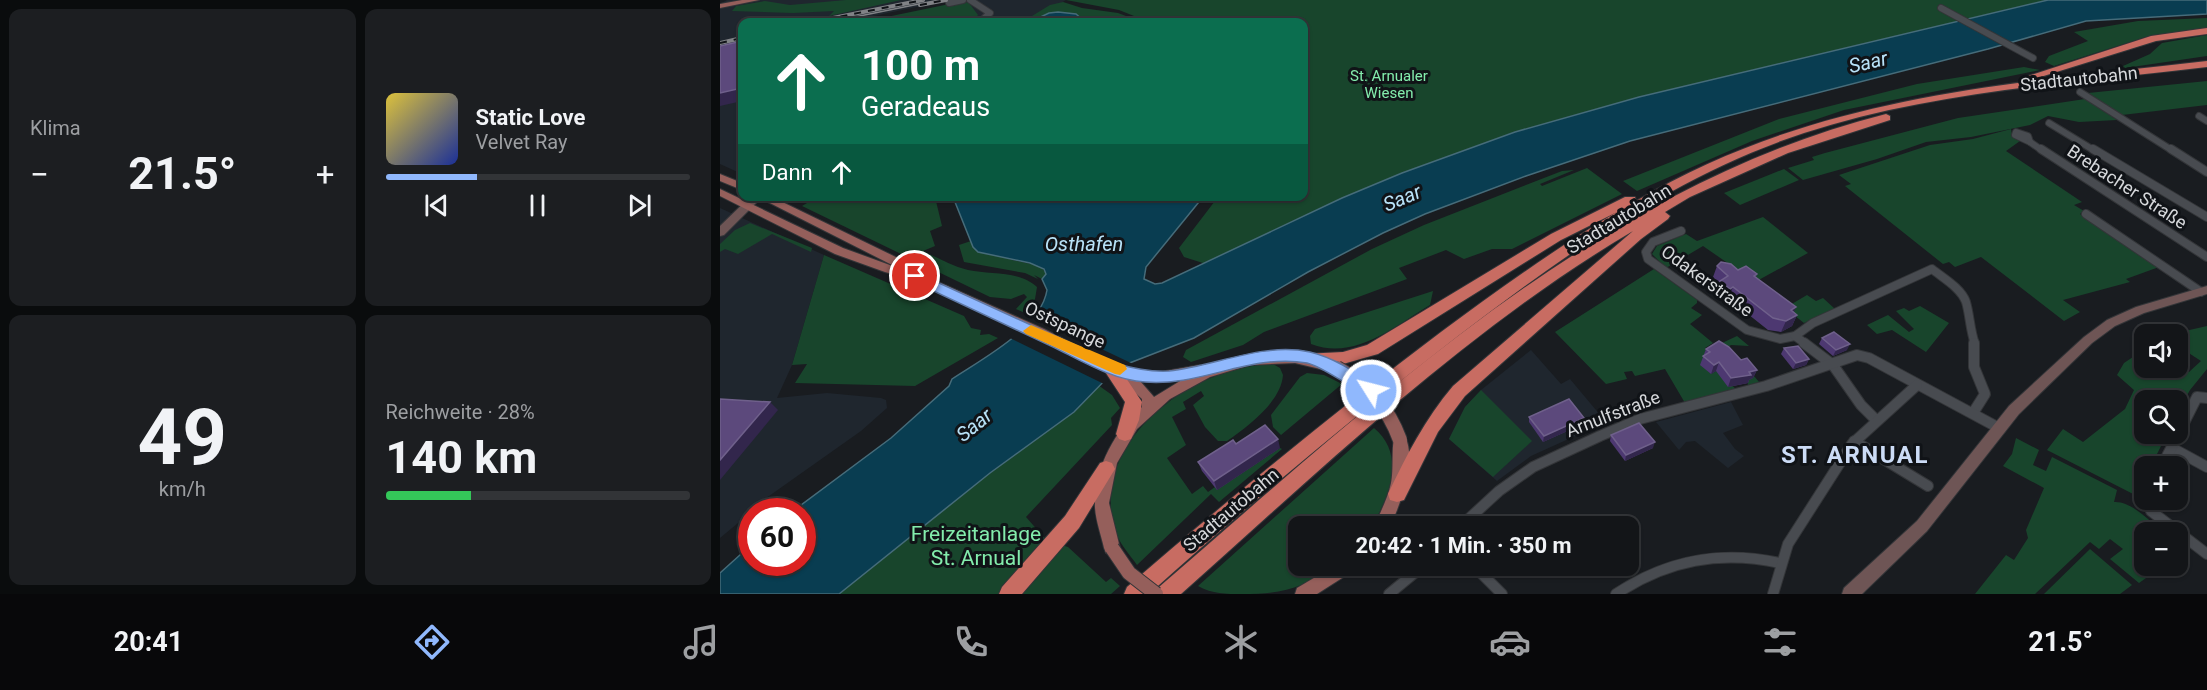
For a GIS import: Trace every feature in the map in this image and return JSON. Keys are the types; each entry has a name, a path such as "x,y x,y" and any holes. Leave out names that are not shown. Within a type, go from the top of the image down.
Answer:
{"highway":[{"path":"2043,79 2063,66 2155,38 2207,31"},
{"name":"Stadtautobahn","path":"1166,594 1339,443 1468,339 1556,274 1628,227 1686,195 1711,175 1758,145 1820,125 1891,107 2043,79 2205,71"},
{"name":"Stadtautobahn","path":"1134,594 1323,433 1505,291 1585,237 1711,175 1814,139 1882,119 1947,105 2205,71"},
{"path":"1310,358 1343,358 1372,350 1556,237 1680,176 1711,175"},
{"path":"1397,494 1422,440 1436,418 1459,391 1636,236 1711,175"},
{"path":"1110,368 1116,379 1136,384 1135,405 1125,434"},
{"path":"1009,594 1072,522 1106,469"}],"main road":[{"path":"734,0 746,0"},
{"path":"720,6 754,0"},
{"path":"720,177 738,185"},
{"path":"720,192 846,254 890,271 915,276"},
{"path":"769,201 902,265 915,276"},
{"name":"Ostspange","path":"915,276 1110,368"},
{"path":"1136,384 1261,356 1310,358 1360,380 1380,400 1395,424 1400,440 1401,469 1397,494 1387,516"},
{"path":"1156,594 1129,573 1105,533 1100,508 1106,469 1125,434 1149,410 1184,384 1222,365"},
{"path":"1136,384 1148,396 1149,410"},
{"path":"1303,594 1331,576"},
{"path":"1320,594 1336,576"}],"street":[{"path":"949,3 963,0"},
{"path":"970,0 990,13 984,18"},
{"path":"2026,60 1937,8 2033,58"},
{"path":"2080,92 2207,172"},
{"path":"2199,116 2207,122"},
{"path":"2049,123 2207,217"},
{"name":"Brebacher Straße","path":"2030,142 2207,257"},
{"path":"720,232 754,201"},
{"path":"2086,214 2204,291"},
{"name":"Odakerstraße","path":"1682,231 1653,242 1646,252 1648,259 1747,330 1774,339 1795,336"},
{"path":"1876,420 1861,405 1833,365 1795,336 1813,323 1932,269 1960,292 1966,302 1969,328 1976,347 1974,368 1985,394 1973,413"},
{"path":"1850,594 1922,526 1999,428 2048,376 2099,331 2139,310 2204,291"},
{"name":"Arnulfstraße","path":"1472,516 1499,491 1533,467 1640,419 1743,393 1833,365 1857,355 1864,355 1999,428"},
{"path":"1773,594 1780,563 1788,544 1854,441 1917,385"},
{"path":"2168,456 2197,397 2207,398"},
{"path":"1854,441 1928,486"},
{"path":"2172,448 2207,467"},
{"path":"2151,510 2207,554"},
{"path":"1616,594 1637,579 1678,561 1747,557 1780,563"},
{"path":"1389,594 1411,576"},
{"path":"1484,576 1502,594"}],"shaded area":[{"path":"727,0 950,0 864,18 738,18 738,48 720,52 720,4"},
{"path":"1066,0 1037,18 954,18 964,1"},
{"path":"738,49 738,172 720,164 720,54"},
{"path":"720,208 824,255 792,365 777,398 827,393 881,398 886,400 887,408 861,431 766,498 738,498 738,523 720,538"},
{"path":"1531,350 1561,384 1570,379 1606,422 1531,456 1497,481 1449,439 1465,407 1481,390"},
{"path":"1731,402 1743,425 1723,433 1735,449 1744,456 1728,468 1695,441 1686,442 1679,450 1656,422"}],"green space":[{"path":"846,0 901,0 829,16 834,11 793,13 732,11 736,6 765,1 790,5"},
{"name":"St. Arnualer Wiesen","path":"1066,0 2048,0 1639,97 1515,132 1402,173 1342,198 1206,264 1184,257 1179,248 1215,201 1308,201 1308,18 1139,18 1119,10"},
{"path":"964,1 969,3 978,15 975,18 882,18"},
{"path":"1063,2 1082,8 1118,13 1131,18 1069,18 1050,13 1038,18 1032,16 1050,5"},
{"path":"2207,18 2207,29 2146,37 2054,66 2045,62 2049,56 2088,41 2074,32 2138,21"},
{"path":"2207,35 2207,56 2125,68 2123,66 2150,54 2162,43"},
{"path":"2024,67 2040,70 1844,110 1752,141 1637,191 1623,181 1779,119 1917,84"},
{"path":"2207,81 2207,105 2122,115 2088,93"},
{"path":"2085,99 2117,120 2079,122 2048,116 2030,125 1971,137 1926,142 1803,180 1788,168 1814,160 1812,157 1825,153 1958,118"},
{"path":"2011,129 2012,135 2020,141 2006,151 2082,202 2074,205 2084,211 2080,214 2159,267 2126,279 2130,282 2063,300 2080,312 2064,321 1981,257 1955,267 1949,262 1943,264 1845,186 1851,184 1839,175 1930,145 1973,139"},
{"path":"1587,168 1622,194 1512,249 1492,249 1464,259 1446,250 1399,268 1407,279 1264,332 1243,345 1191,362 1183,357 1186,350 1372,249 1424,225 1562,171 1574,170 1540,184 1542,186"},
{"path":"1784,169 1799,180 1740,205 1724,193"},
{"path":"810,201 936,201 942,226 930,231 935,246 923,251 968,270 1022,278 1037,287 1035,299 1025,313 1016,309 1027,297 1024,294 1011,299 990,297 802,206"},
{"path":"1763,217 1808,253 1755,282 1703,246 1666,268 1652,254 1657,246 1686,234 1697,241"},
{"path":"750,223 812,248 811,252 772,234 738,254 725,249 720,252 720,244 735,230"},
{"path":"971,241 973,247 1012,260 1040,266 1046,273 1042,279 1034,275 1038,279 1025,273 964,262 959,245"},
{"path":"824,255 964,316 971,328 981,330 980,335 989,334 998,338 915,386 795,383 807,364 792,365"},
{"path":"1654,269 1697,300 1691,308 1702,315 1690,324 1713,343 1705,348 1707,350 1737,336 1749,346 1731,345 1701,365 1711,374 1716,371 1736,389 1685,403 1665,369 1635,376 1632,371 1624,372 1627,379 1606,384 1555,332"},
{"path":"1433,291 1430,305 1374,339 1343,348 1327,348 1311,344 1310,336 1315,329"},
{"path":"1807,295 1816,301 1823,298 1835,309 1804,323 1785,308"},
{"path":"1920,306 1949,323 1926,352 1892,330 1877,334 1867,325 1888,315 1909,332 1914,329 1896,311 1904,308 1909,311"},
{"path":"2207,326 2207,369 2188,394 2188,390 2134,390 2117,375 2124,363 2134,356 2134,378 2188,378 2188,371 2201,361 2188,353 2188,330"},
{"path":"1273,364 1280,368 1283,375 1276,395 1262,412 1227,441 1218,441 1205,427 1193,405 1204,396 1201,391 1183,402 1186,409 1172,417 1186,445 1167,458 1192,494 1203,486 1208,492 1215,487 1218,489 1280,448 1282,449 1219,502 1211,494 1137,565 1124,548 1115,530 1111,497 1117,467 1132,439 1154,414 1181,393 1211,378 1242,368"},
{"path":"1744,364 1759,382 1746,386 1748,385"},
{"path":"1307,373 1324,375 1342,384 1281,435 1273,427 1271,415 1300,377"},
{"name":"Freizeitanlage St. Arnual","path":"1098,385 1112,395 1120,408 1111,418 1112,425 1026,517 1047,541 1000,594 839,594 990,473 1074,412"},
{"path":"1481,390 1532,441 1493,477 1449,439 1465,407"},
{"path":"2134,390 2134,444 2162,444 2156,456 2134,456 2134,494 2047,450 2063,429 2083,442 2125,409"},
{"path":"1374,428 1384,439 1390,450 1392,475 1378,516 1288,516 1288,576 1318,576 1291,589 1256,594 1225,594 1198,586"},
{"path":"2016,438 2039,450 2033,465 2046,471 2052,457 2117,490 2114,502 2134,508 2152,522 2134,522 2134,576 2149,576 2139,583 2110,559 2123,549 2110,539 2099,549 2090,542 2035,594 1975,594 2006,555 2014,560 2028,538 2026,530 2044,488 2003,466 2012,454"},
{"path":"1061,545 1068,547 1106,582 1111,578 1120,586 1111,594 1018,594"},
{"path":"2090,549 2132,585 2120,594 2044,594"}],"water":[{"path":"2048,0 2207,0 2207,14 2086,21 1988,49 1630,141 1526,176 1425,214 1308,272 1194,338 1127,364 1111,374 1074,412 990,473 839,594 720,594 720,573 738,557 738,576 816,576 816,498 810,498 891,438 949,386 952,379 994,352 1022,330 1042,304 1047,290 1042,279 1046,274 1044,269 1030,263 978,252 973,247 955,201 1200,201 1146,267 1144,279 1155,284 1162,283 1342,198 1402,173 1515,132 1639,97"},
{"path":"1049,13 1076,14 1081,18 1038,18"}],"pier":[{"path":"1030,315 1134,364 1104,384 1008,337"}],"building":[{"path":"738,42 738,89 720,93 720,46"},
{"path":"1721,262 1731,264 1738,270 1746,266 1757,274 1754,276 1796,307 1791,310 1797,315 1786,321 1773,318 1733,287 1730,289 1720,281 1728,276 1717,266"},
{"path":"1834,332 1850,344 1836,350 1822,338"},
{"path":"1719,341 1729,347 1741,360 1747,358 1757,370 1749,372 1751,375 1731,378 1719,362 1714,365 1703,356 1710,352 1706,349"},
{"path":"1798,346 1809,359 1796,363 1784,348"},
{"path":"720,399 770,402 720,460"},
{"path":"1569,399 1584,418 1544,436 1529,417"},
{"path":"1639,423 1655,442 1626,455 1611,435"},
{"path":"1265,425 1278,439 1214,481 1198,462 1233,440 1236,444"}],"tram line":[{"path":"850,18 919,4"}],"railway":[{"path":"833,18 923,0"},
{"path":"920,5 946,0"},
{"path":"720,43 738,39"}],"slow traffic":[{"path":"1031,331 1110,368 1120,369"}],"district":[{"name":"ST. ARNUAL","path":"1855,455"}],"route":[{"path":"915,276 1110,368 1143,377 1170,376 1261,356 1294,356 1310,358 1348,373 1371,390"}],"water label":[{"name":"Saar","path":"1868,62"},
{"name":"Saar","path":"1402,198"},
{"name":"Osthafen","path":"1084,244"},
{"name":"Saar","path":"974,425"}]}
